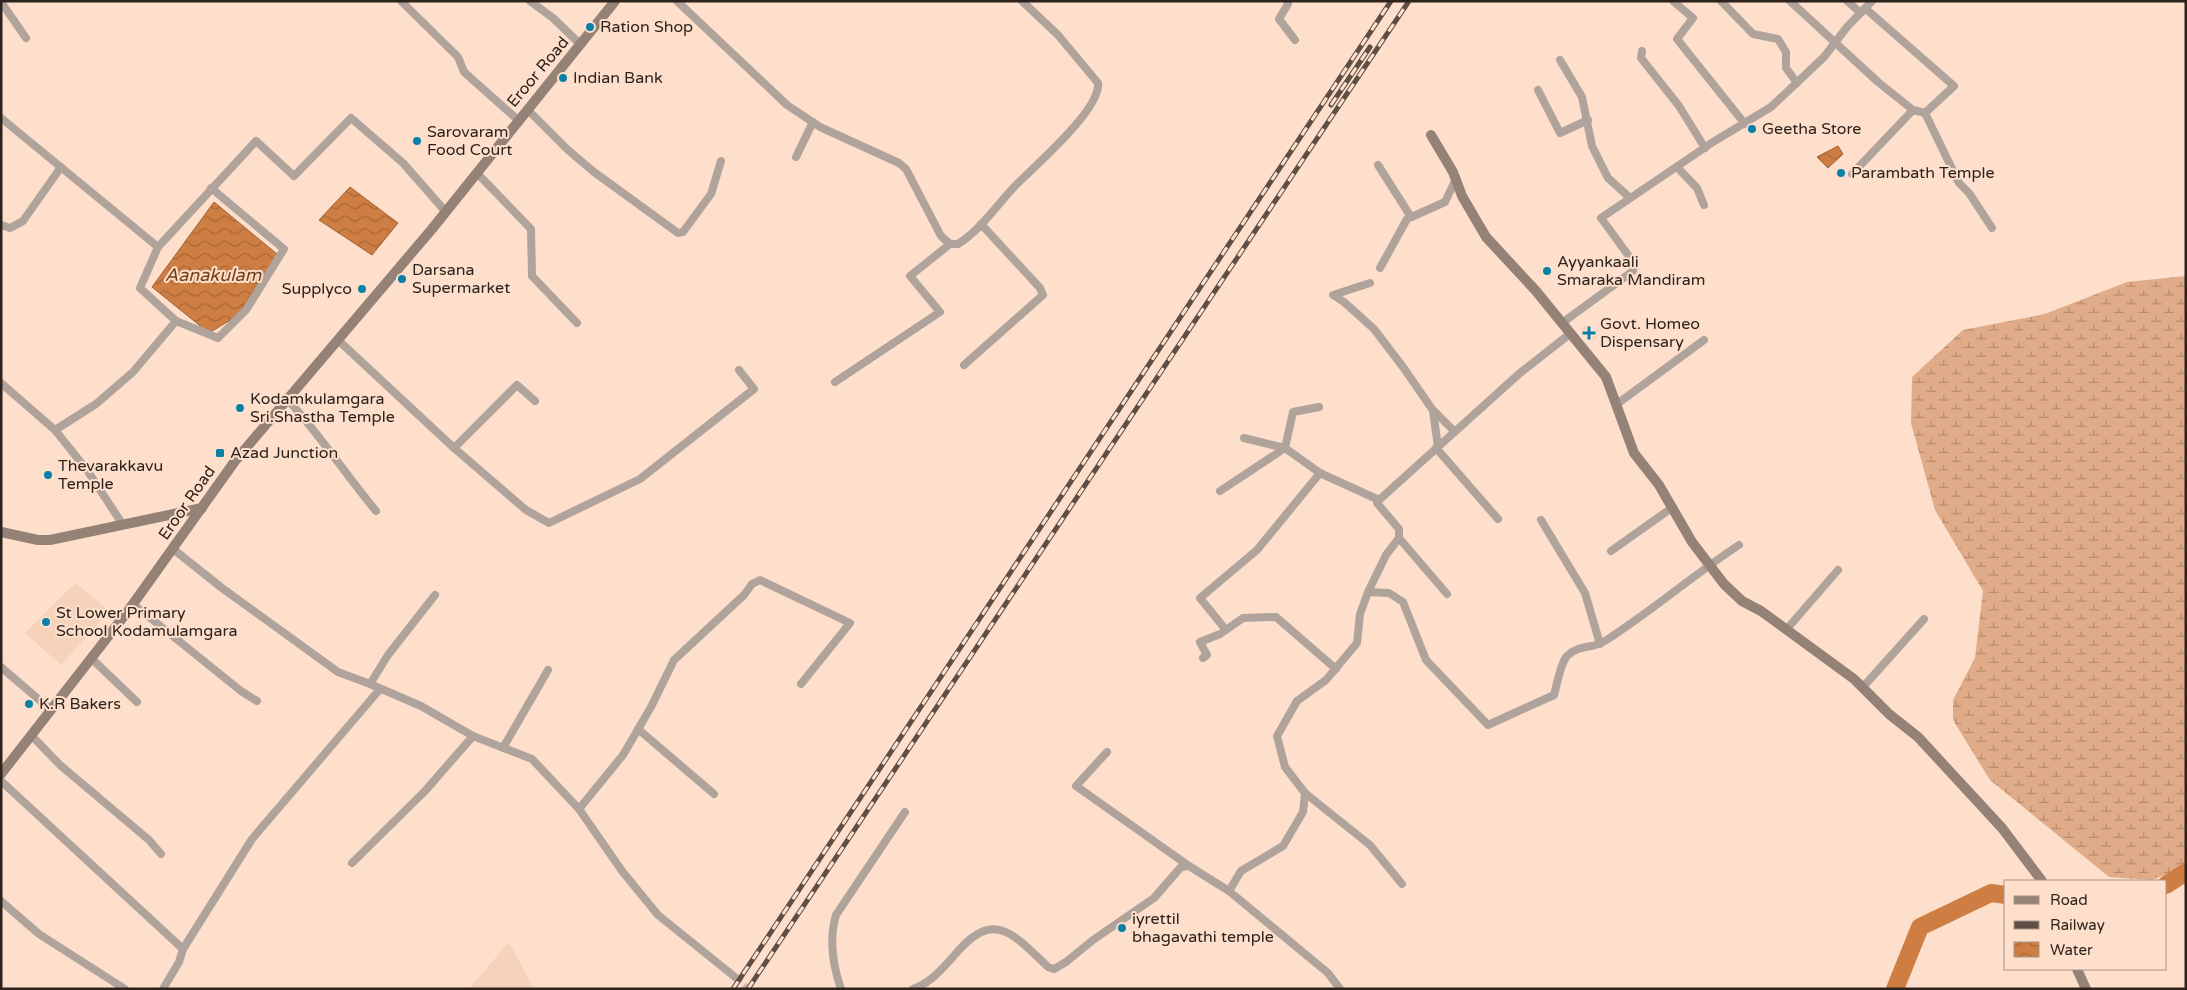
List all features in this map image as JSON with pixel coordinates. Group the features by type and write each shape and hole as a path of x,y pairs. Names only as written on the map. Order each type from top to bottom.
{"main road":[{"name":"Eroor Road","path":"1,774 133,604 235,461 446,212 526,109 581,45 615,1"},
{"path":"1432,134 1456,178 1462,196 1486,237 1510,262 1606,376 1634,453 1660,485 1692,542 1724,584 1742,601 1760,611 1820,653 1862,687 1944,763 2002,828 2041,880"},
{"path":"1,532 38,540 50,540 202,508"},
{"path":"2077,970 2086,989"}],"street":[{"path":"401,1 458,57 464,72 518,120"},
{"path":"530,1 581,45"},
{"path":"676,1 780,99 812,122 899,163 906,169 941,236 950,244"},
{"path":"835,382 940,312 910,276 950,244 958,244 966,239 1072,128 1094,99 1099,89 1098,83 1058,35 1022,1"},
{"path":"1287,1 1288,4 1278,19 1295,40"},
{"path":"1674,1 1693,18 1677,40 1745,124"},
{"path":"1721,1 1753,34 1778,39 1786,52 1786,68 1797,83"},
{"path":"1790,1 1878,82 1913,110 1925,113"},
{"path":"1847,1 1864,11 1954,86 1925,113"},
{"path":"1562,323 1633,271 1634,263 1600,218 1705,148 1771,107 1824,57 1835,41 1872,1"},
{"path":"1,2 26,38"},
{"path":"1642,51 1641,58 1679,106 1705,148"},
{"path":"1560,60 1582,98 1592,146 1608,178 1630,198"},
{"path":"1538,90 1560,133 1588,120"},
{"path":"526,109 588,167 620,193 654,214 678,234 682,232 708,198 721,160"},
{"path":"1852,174 1913,110"},
{"path":"1925,113 1959,183 1992,228"},
{"path":"1,118 158,247"},
{"path":"211,188 284,249 246,310 218,338 176,321 140,288 158,247 211,188 256,141 294,176 351,118 403,163 446,212"},
{"path":"796,157 812,122"},
{"path":"1378,165 1411,217"},
{"path":"1,225 10,228 23,221 61,167"},
{"path":"1677,167 1697,188 1704,205"},
{"path":"477,173 530,229 532,276 577,323"},
{"path":"1380,268 1407,219 1446,202 1456,178"},
{"path":"964,365 1042,294 1040,288 981,224"},
{"path":"1370,283 1334,295 1374,329 1403,366 1433,411 1454,431"},
{"path":"55,430 96,404 133,372 176,321"},
{"path":"1402,884 1370,845 1305,793 1285,767 1277,736 1297,701 1326,680 1358,643 1360,614 1368,592 1386,555 1399,538 1399,529 1380,510 1377,503 1379,500 1520,372 1571,334"},
{"path":"338,340 454,448 526,510 549,524 640,479 754,389 739,370"},
{"path":"1616,404 1704,340"},
{"path":"1,383 55,430 87,470 124,525"},
{"path":"454,448 517,385 535,401"},
{"path":"288,400 316,431 342,470 376,512"},
{"path":"1220,491 1285,448 1293,412 1319,407"},
{"path":"1433,411 1437,448 1498,519"},
{"path":"1244,438 1285,448 1320,473 1379,500"},
{"path":"1226,630 1200,598 1257,550 1320,473"},
{"path":"1611,551 1673,507"},
{"path":"1541,520 1585,593 1600,644"},
{"path":"1399,538 1447,594"},
{"path":"1368,592 1389,593 1403,602 1426,660 1488,725 1554,695 1566,657 1580,647 1600,644 1635,622 1709,564 1739,545"},
{"path":"173,549 222,588 338,672 420,706 473,736 532,759 579,809 622,871 658,915 734,977"},
{"path":"1786,630 1838,570"},
{"path":"579,809 623,755 674,660 744,595 752,584 760,580 850,623 801,684"},
{"path":"370,684 388,655 435,595"},
{"path":"133,604 241,691 257,701"},
{"path":"1203,658 1207,655 1200,642 1226,630 1243,618 1276,617 1336,669"},
{"path":"1862,687 1924,618"},
{"path":"91,658 137,702"},
{"path":"1,667 51,710"},
{"path":"503,748 548,670"},
{"path":"163,989 179,962 183,949 252,839 380,689"},
{"path":"638,730 714,794"},
{"path":"32,735 60,765 149,840 161,854"},
{"path":"352,862 425,791 473,736"},
{"path":"1107,752 1076,786 1189,866 1229,890 1328,973 1340,989"},
{"path":"1,781 183,949"},
{"path":"1229,890 1241,871 1283,846 1303,812 1305,793"},
{"path":"841,989 834,961 833,934 836,915 905,812"},
{"path":"913,989 924,985 933,978 962,945 986,928 999,929 1015,937 1048,967 1054,969 1066,962 1092,940 1154,898 1181,868 1189,866"},
{"path":"1,901 39,934 125,989"}],"shaded area":[{"name":"Govt. Homeo Dispensary","path":"1587,324 1598,337 1592,342 1580,329"},
{"path":"75,583 110,611 61,665 25,633"},
{"path":"509,942 534,989 469,989"}],"green space":[{"path":"2186,276 2186,868 2151,880 2109,877 1990,780 1953,720 1953,700 1975,658 1983,591 1935,510 1911,423 1912,377 1963,330 2045,314 2127,282"}],"water":[{"path":"1838,146 1843,154 1828,168 1817,157"},
{"path":"350,187 398,223 372,255 319,220"},
{"name":"Aanakulam","path":"214,202 277,254 237,316 209,333 152,287"}],"waterway":[{"path":"2167,884 2186,872"},
{"path":"1895,989 1920,927 1991,893 2004,895"}],"tunnel":[{"path":"735,977 747,989"}],"railway":[{"path":"733,989 1391,1"},
{"path":"748,989 1409,1"},
{"path":"1331,105 1370,47"}],"place":[{"name":"Ration Shop","path":"590,27"},
{"name":"Indian Bank","path":"563,78"},
{"name":"Geetha Store","path":"1752,129"},
{"name":"Sarovaram Food Court","path":"417,141"},
{"name":"Parambath Temple","path":"1841,173"},
{"name":"Ayyankaali Smaraka Mandiram","path":"1547,271"},
{"name":"Darsana Supermarket","path":"402,279"},
{"name":"Supplyco","path":"362,289"},
{"name":"Govt. Homeo Dispensary","path":"1589,333"},
{"name":"Kodamkulamgara Sri.Shastha Temple","path":"240,408"},
{"name":"Azad Junction","path":"220,453"},
{"name":"Thevarakkavu Temple","path":"48,475"},
{"name":"St Lower Primary School Kodamulamgara","path":"46,622"},
{"name":"K.R Bakers","path":"29,704"},
{"name":"iyrettil bhagavathi temple","path":"1122,928"}]}
